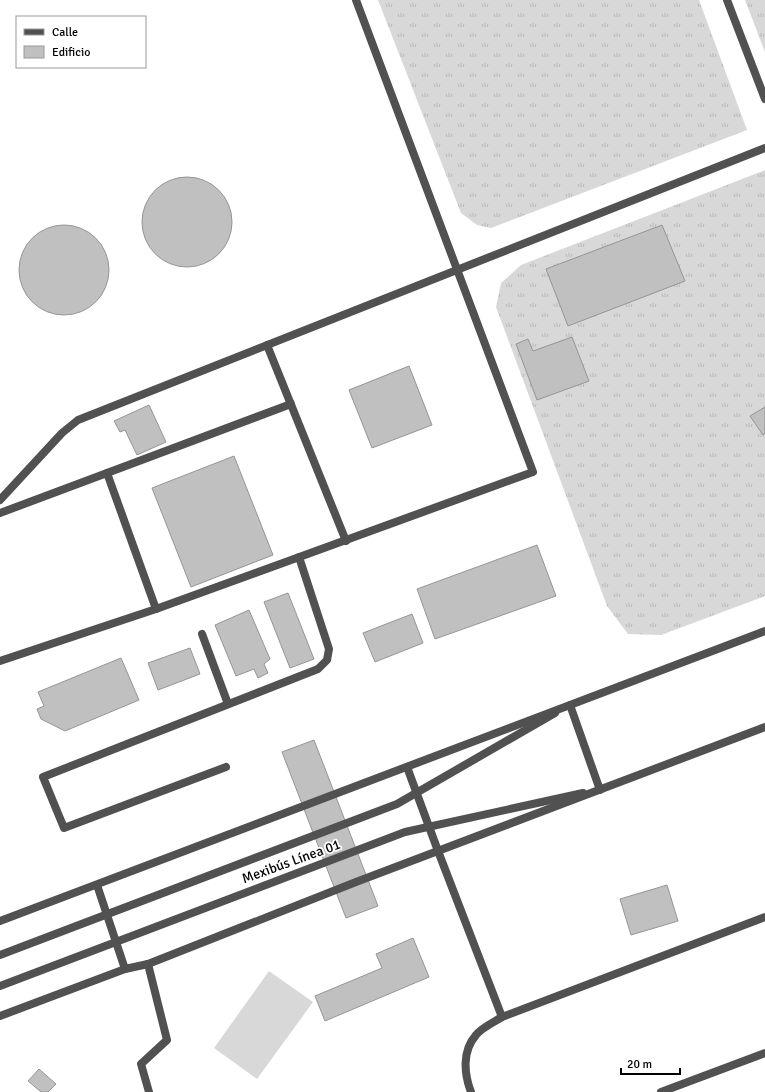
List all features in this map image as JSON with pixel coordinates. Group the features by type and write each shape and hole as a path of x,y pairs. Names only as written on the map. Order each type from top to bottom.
{"street":[{"path":"0,661 156,610 533,472 356,0"},
{"path":"727,0 765,99"},
{"path":"0,500 62,433 78,420 765,148"},
{"path":"267,345 346,541"},
{"path":"0,513 291,404"},
{"path":"107,473 156,610"},
{"path":"226,767 64,828 43,777 318,669 327,660 329,649 299,557"},
{"path":"0,921 765,630"},
{"path":"202,634 228,704"},
{"path":"570,705 600,790"},
{"name":"Mexibús Línea 01","path":"0,955 397,804 570,705"},
{"path":"0,1016 125,969 148,964 438,851 765,728"},
{"path":"407,767 502,1017"},
{"name":"Mexibús Línea 01","path":"0,986 405,832 600,790"},
{"path":"97,885 125,969"},
{"path":"471,1092 465,1078 466,1053 476,1034 502,1017 765,917"},
{"path":"148,964 167,1040 141,1064 149,1092"},
{"path":"661,1092 765,1053"}],"green space":[{"path":"378,0 699,0 747,130 491,228 477,225 461,213"},
{"path":"745,0 765,0 765,52"},
{"path":"765,170 765,596 661,635 628,634 607,606 496,307 501,283 521,265"},
{"path":"269,971 313,1002 257,1079 214,1048"}],"building":[{"path":"187,177 204,181 219,190 228,205 232,222 228,239 219,254 204,263 187,267 170,263 155,254 146,239 142,222 146,205 155,190 170,181"},
{"path":"64,225 81,229 96,238 105,253 109,270 105,287 96,302 81,311 64,315 47,311 32,302 23,287 19,270 23,253 32,238 47,229"},
{"path":"662,225 685,281 568,326 546,269"},
{"path":"572,337 589,381 537,400 516,344 528,339 533,351"},
{"path":"409,366 432,425 372,448 349,390"},
{"path":"149,405 166,442 137,455 125,430 120,432 114,421"},
{"path":"765,407 765,433 763,435 750,416"},
{"path":"234,456 273,555 191,587 152,488"},
{"path":"537,545 556,596 435,639 417,589"},
{"path":"288,593 314,659 290,668 264,602"},
{"path":"249,610 270,659 264,664 268,673 258,678 254,669 236,676 215,625"},
{"path":"412,614 423,643 375,662 363,633"},
{"path":"190,648 200,674 158,690 148,663"},
{"path":"121,658 139,700 65,731 41,719 37,709 44,706 38,692"},
{"path":"314,740 378,906 346,918 282,752"},
{"path":"667,885 678,921 631,935 620,899"},
{"path":"413,938 429,977 325,1021 315,996 382,968 376,954"},
{"path":"39,1069 56,1084 48,1092 41,1092 28,1081"}]}
